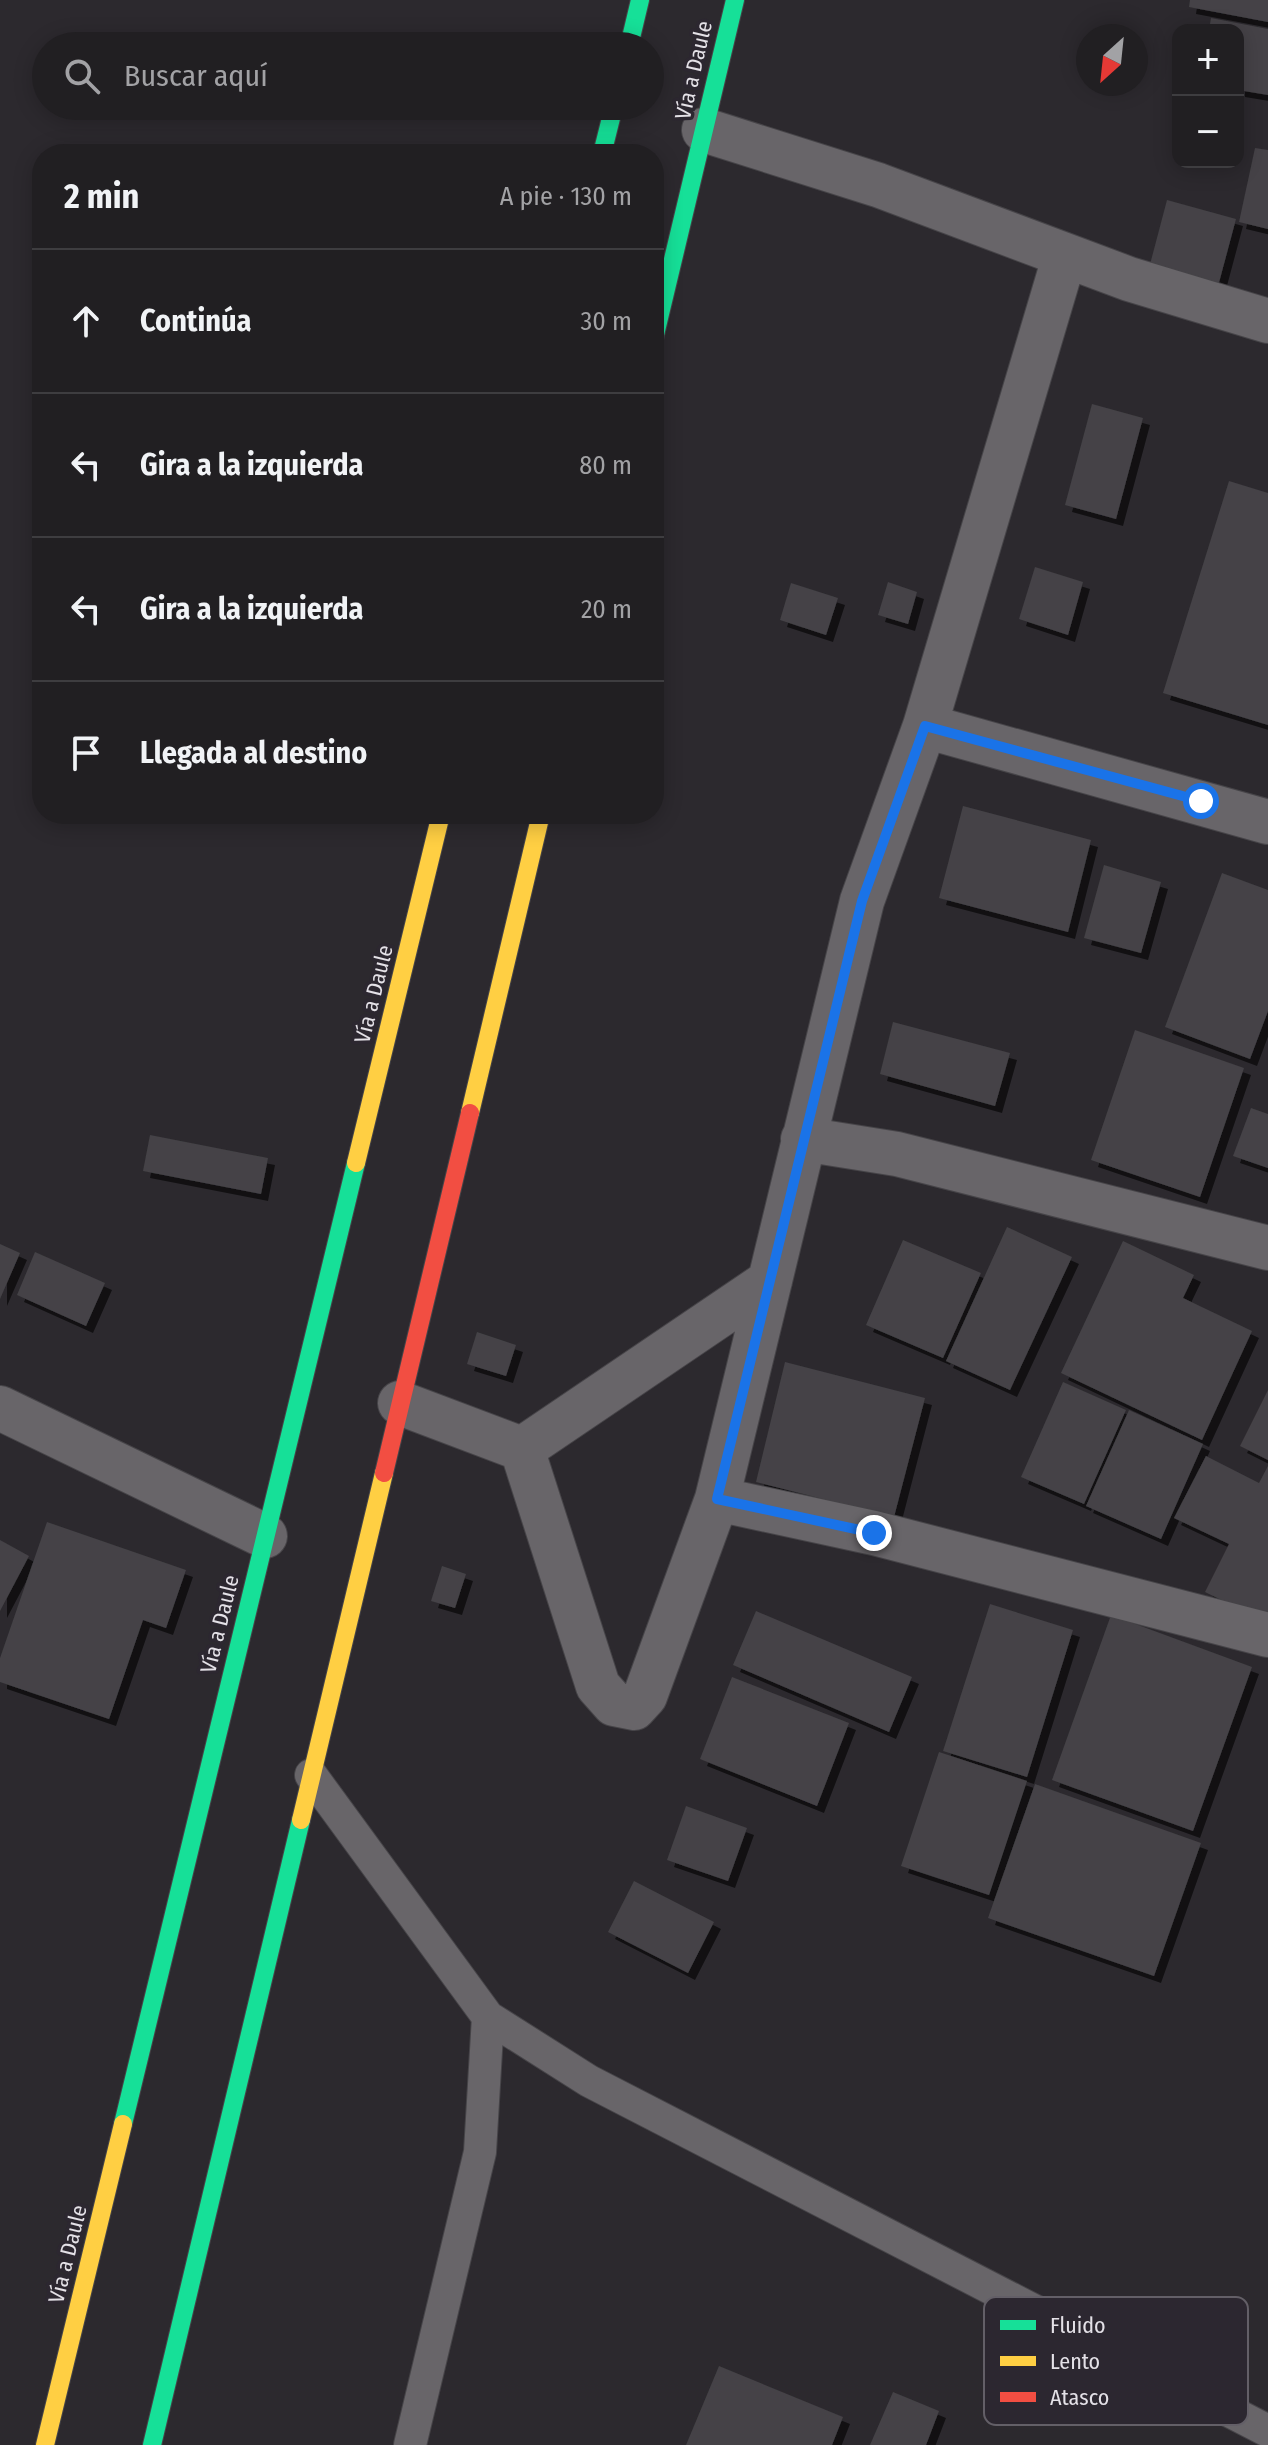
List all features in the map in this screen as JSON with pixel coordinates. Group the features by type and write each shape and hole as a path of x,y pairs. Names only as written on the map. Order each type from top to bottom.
{"highway":[{"path":"632,32 640,0"},
{"name":"Vía a Daule","path":"664,297 735,0"},
{"path":"604,144 610,120"},
{"name":"Vía a Daule","path":"45,2445 439,824"},
{"path":"152,2445 539,824"}],"street":[{"path":"704,130 878,185 1129,279 1268,321"},
{"path":"522,1449 598,1686 614,1704 634,1708 645,1696 717,1499 862,901 925,726 1065,255"},
{"path":"925,726 1268,822"},
{"path":"803,1139 897,1154 1268,1248"},
{"path":"522,1449 770,1281"},
{"path":"400,1403 522,1449"},
{"path":"0,1408 265,1536"},
{"path":"717,1499 874,1533 1268,1635"}],"lane":[{"path":"311,1775 488,2017 589,2081 1008,2297"},
{"path":"410,2445 480,2152 488,2017"},
{"path":"1248,2421 1268,2431"}],"building":[{"path":"1190,0 1268,0 1268,22 1189,7"},
{"path":"1211,18 1242,24 1210,24"},
{"path":"1244,24 1268,29 1268,95 1244,91"},
{"path":"1255,148 1268,150 1268,229 1239,222"},
{"path":"1167,200 1236,219 1217,290 1148,272"},
{"path":"1092,404 1143,418 1116,519 1065,505"},
{"path":"1229,481 1268,493 1268,725 1163,693"},
{"path":"1035,567 1083,582 1068,635 1019,619"},
{"path":"888,582 917,592 908,624 878,615"},
{"path":"791,583 838,598 826,635 780,620"},
{"path":"963,806 1091,840 1068,932 939,898"},
{"path":"1104,865 1161,882 1141,953 1084,938"},
{"path":"1222,873 1268,890 1268,1011 1250,1059 1165,1027"},
{"path":"893,1022 1010,1053 995,1106 880,1074"},
{"path":"1135,1030 1244,1068 1200,1197 1091,1160"},
{"path":"1251,1108 1268,1114 1268,1168 1233,1156"},
{"path":"150,1135 268,1158 261,1194 143,1171"},
{"path":"1007,1227 1072,1257 1010,1390 946,1361"},
{"path":"903,1240 981,1273 943,1358 866,1325"},
{"path":"1123,1241 1194,1275 1183,1298 1252,1331 1202,1440 1061,1373"},
{"path":"0,1244 20,1253 0,1299"},
{"path":"35,1252 105,1283 86,1326 17,1295"},
{"path":"477,1332 516,1345 506,1376 467,1364"},
{"path":"785,1362 925,1398 894,1517 756,1482"},
{"path":"1063,1382 1126,1410 1084,1504 1021,1477"},
{"path":"1268,1390 1268,1460 1240,1446"},
{"path":"1129,1410 1203,1444 1161,1539 1086,1506"},
{"path":"1206,1456 1259,1483 1268,1466 1268,1623 1205,1592 1229,1544 1174,1518"},
{"path":"47,1522 186,1570 166,1628 143,1620 109,1719 0,1682 0,1658"},
{"path":"0,1540 29,1556 0,1611"},
{"path":"442,1566 466,1574 455,1608 431,1601"},
{"path":"990,1604 1073,1630 1027,1777 943,1751"},
{"path":"756,1611 912,1677 889,1732 733,1665"},
{"path":"1111,1615 1252,1667 1193,1831 1052,1780"},
{"path":"732,1677 849,1723 817,1806 700,1759"},
{"path":"939,1752 1027,1781 989,1895 901,1866"},
{"path":"1035,1784 1201,1843 1154,1976 988,1918"},
{"path":"686,1806 747,1828 728,1881 667,1860"},
{"path":"634,1881 714,1922 688,1973 608,1932"},
{"path":"719,2366 843,2417 832,2445 686,2445"},
{"path":"893,2392 939,2411 926,2445 870,2445"}],"traffic: fast":[{"path":"632,32 640,0"},
{"path":"664,297 735,0"},
{"path":"604,144 610,120"},
{"path":"123,2124 356,1163"},
{"path":"152,2445 301,1820"}],"traffic: slow":[{"path":"356,1163 439,824"},
{"path":"470,1113 539,824"},
{"path":"301,1820 384,1473"},
{"path":"45,2445 123,2124"}],"traffic: jam":[{"path":"384,1473 470,1113"}],"route":[{"path":"874,1533 717,1499 862,901 925,726 1201,801"}]}
